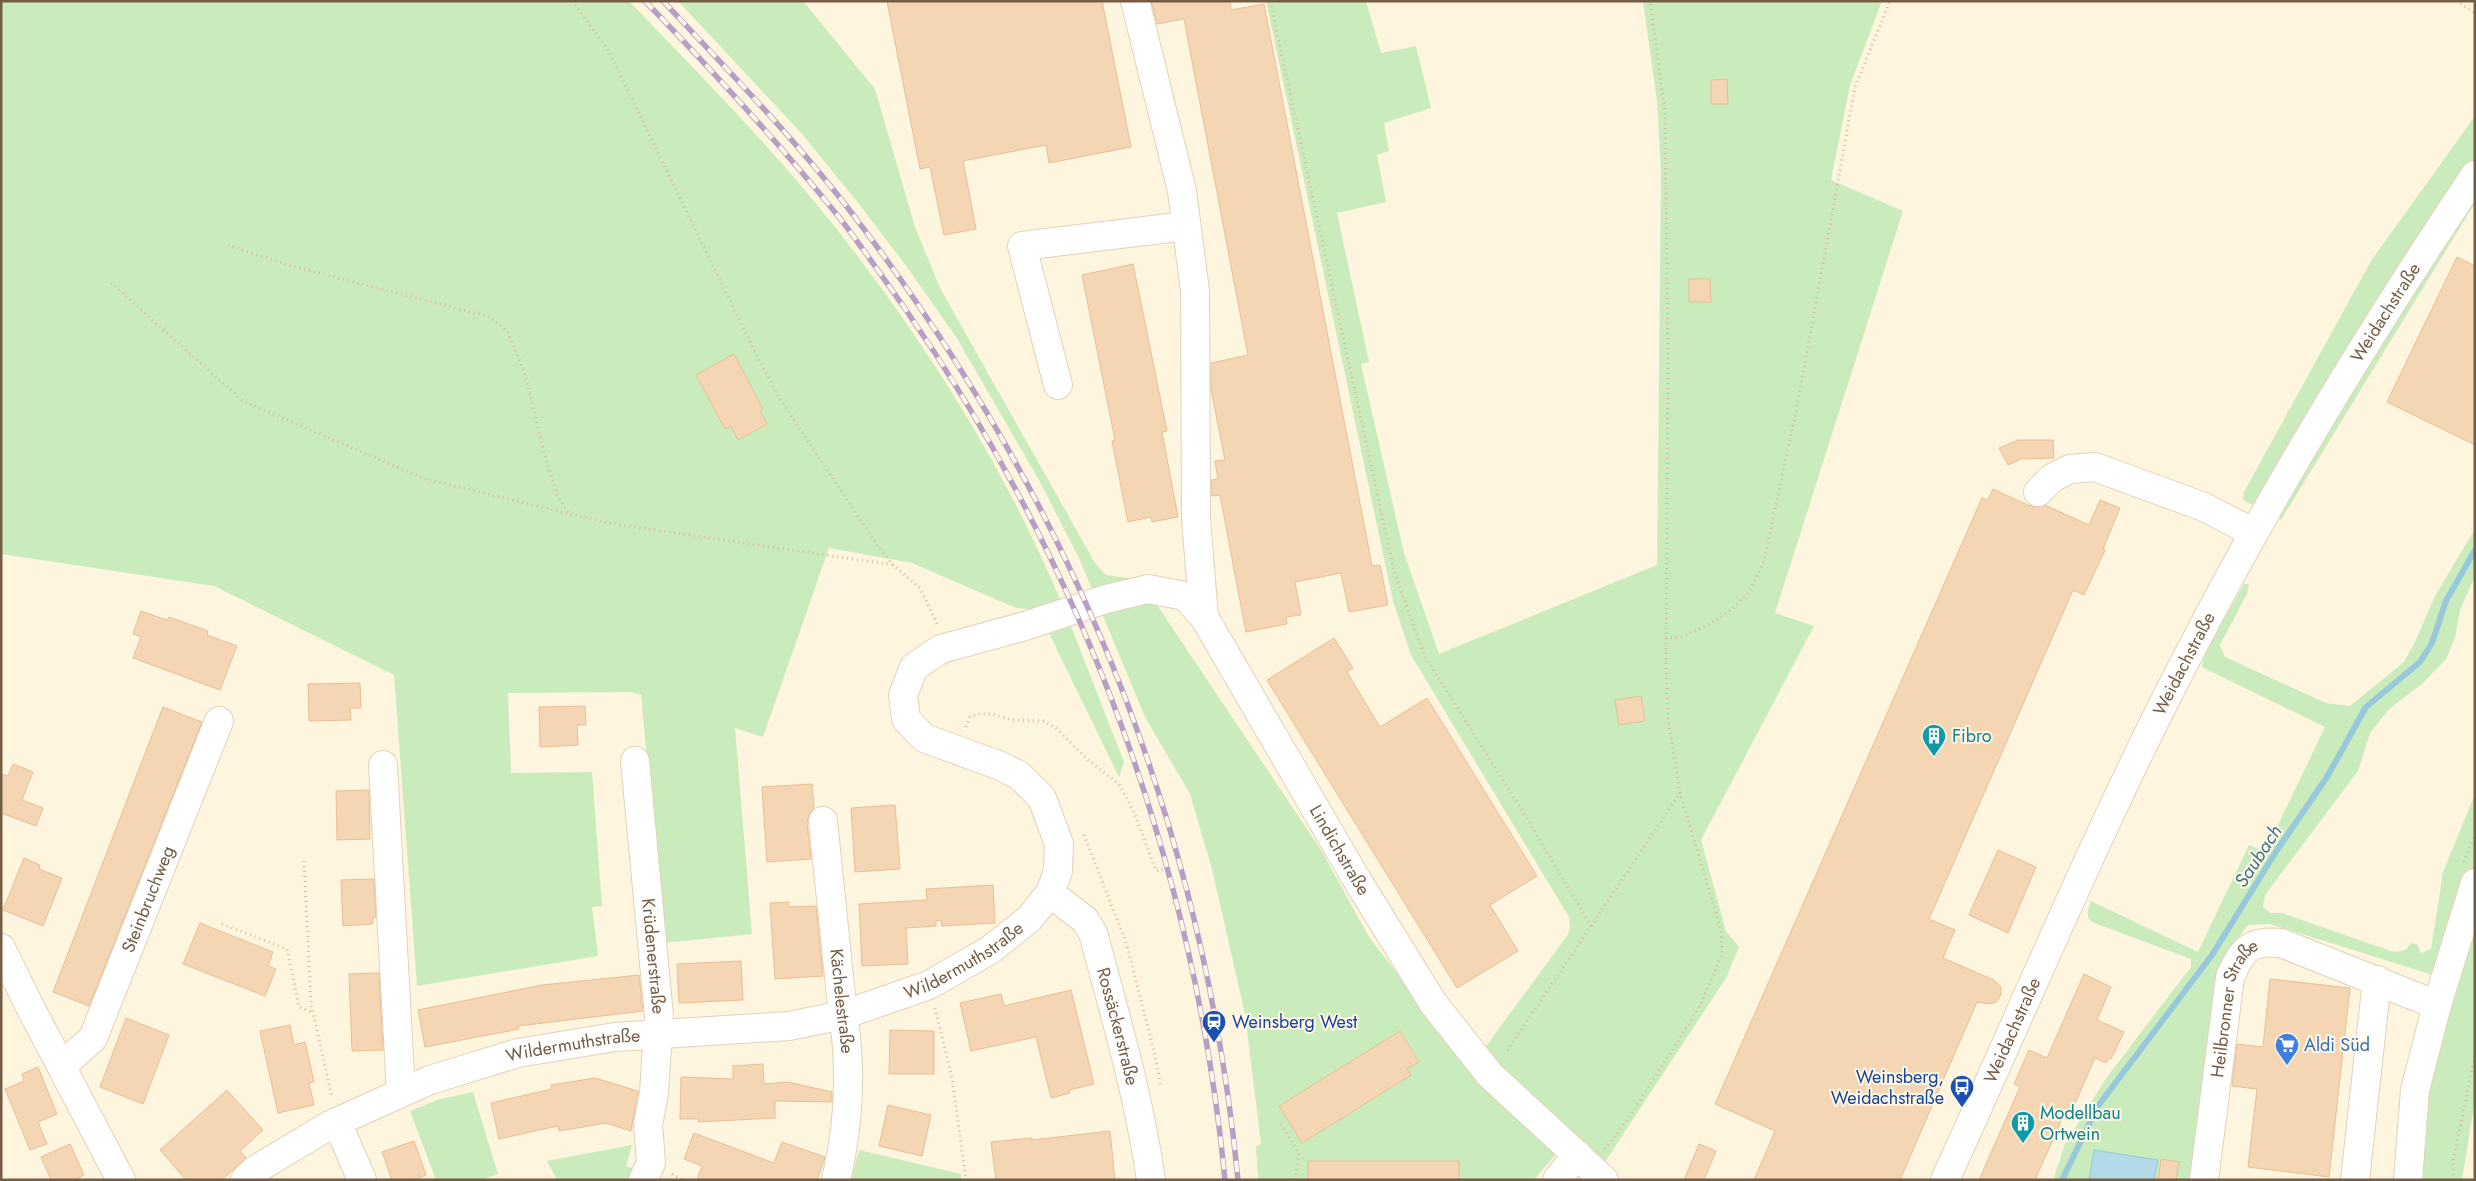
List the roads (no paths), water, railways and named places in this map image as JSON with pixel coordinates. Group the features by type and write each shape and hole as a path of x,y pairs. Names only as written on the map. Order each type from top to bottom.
{"street":[{"path":"1135,1 1182,191 1195,291 1196,519 1204,617"},
{"name":"Weidachstraße","path":"1945,1180 2090,856 2192,646 2254,533 2310,438 2428,245 2475,175"},
{"path":"1058,385 1022,246 1186,226"},
{"path":"2038,492 2052,478 2070,470 2095,467 2204,508 2254,533"},
{"name":"Lindichstraße","path":"1062,614 1106,599 1148,589 1185,596 1204,617 1359,884 1433,1003 1490,1075 1591,1167"},
{"name":"Wildermuthstraße","path":"245,1180 255,1170 337,1122 430,1080 518,1053 615,1037 789,1026 842,1015 929,986 990,950 1028,919 1050,893 1058,871 1059,844 1042,798 1019,775 998,765 924,738 906,719 903,695 914,667 947,647 1062,614"},
{"name":"Steinbruchweg","path":"62,1066 93,1038 219,721"},
{"name":"Krüdenerstraße","path":"635,761 658,1016 654,1093 648,1124 651,1163 643,1180"},
{"path":"383,765 401,1093"},
{"name":"Kächelestraße","path":"823,821 842,1015 848,1045 849,1092 844,1148 836,1180"},
{"path":"2408,1180 2415,1090 2437,1005 2475,883"},
{"name":"Rossäckerstraße","path":"1050,893 1085,920 1093,933 1130,1067 1151,1180"},
{"name":"Heilbronner Straße","path":"2204,1180 2230,977 2238,959 2249,946 2263,941 2281,943 2437,1005"},
{"path":"1,948 28,1005 121,1180"},
{"path":"2355,1180 2377,980"},
{"path":"337,1122 362,1180"},
{"path":"1557,1180 1591,1167"}],"water":[{"path":"2094,1150 2158,1160 2154,1180 2089,1180"}],"waterway":[{"name":"Saubach","path":"2062,1180 2098,1106 2212,955 2277,850 2327,777 2366,707 2420,662 2432,643 2446,601 2475,550"}],"railway":[{"path":"645,1 720,80 848,228 906,310 970,408 1027,510 1077,616 1121,724 1158,835 1188,949 1210,1064 1225,1180"},
{"path":"663,1 736,78 829,184 851,212 929,321 999,433 1060,549 1114,668 1158,791 1194,917 1220,1047 1238,1180"}],"place":[{"name":"Fibro","path":"1934,757"},
{"name":"Weinsberg West","path":"1214,1043"},
{"name":"Aldi Süd","path":"2287,1066"},
{"name":"Weinsberg, Weidachstraße","path":"1962,1108"},
{"name":"Modellbau Ortwein","path":"2023,1144"}]}
